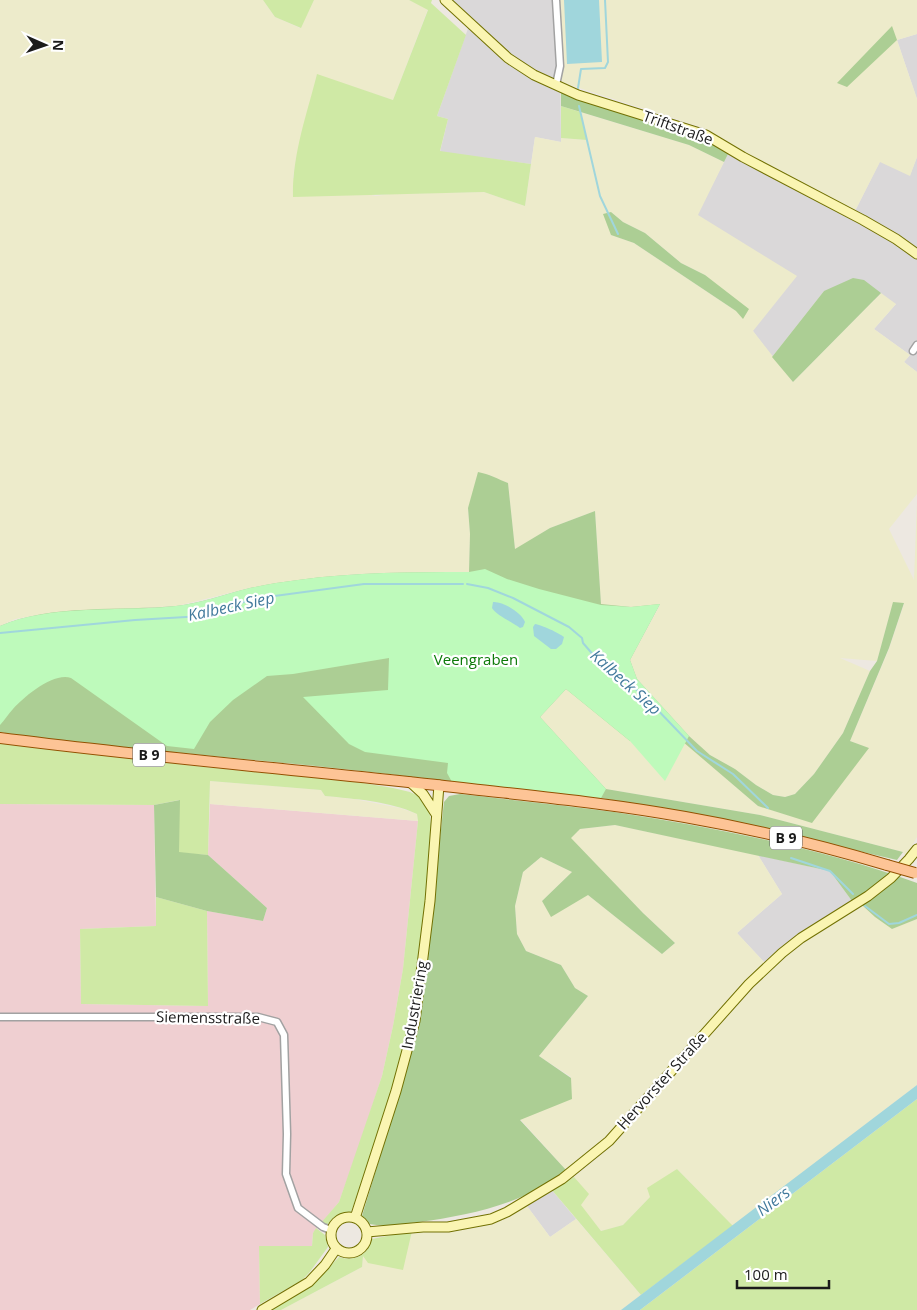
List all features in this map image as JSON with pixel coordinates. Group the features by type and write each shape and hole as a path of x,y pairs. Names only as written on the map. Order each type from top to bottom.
{"main road":[{"name":"B 9","path":"0,738 69,747 439,785 623,807 685,817 813,844 916,873"}],"street":[{"name":"Triftstraße","path":"445,0 514,62 534,75 586,97 706,135 743,157 896,239 917,254"},
{"path":"556,0 560,66 556,85"},
{"path":"410,782 423,794 436,814"},
{"name":"Industriering","path":"355,1218 396,1091 415,1021 430,901 439,785"},
{"name":"Hervorster Straße","path":"367,1232 423,1227 448,1227 491,1219 562,1179 608,1141 750,984 782,953 801,938 868,896 891,878 917,849"},
{"name":"Siemensstraße","path":"0,1017 258,1016 277,1022 284,1035 287,1134 286,1174 298,1208 323,1227 331,1230"},
{"path":"345,1217 355,1218 363,1224 367,1232 365,1244 357,1252 346,1254 336,1249 331,1240 331,1230 336,1221 345,1217"},
{"path":"262,1310 309,1282 325,1265 336,1249"}],"shaded area":[{"path":"0,0 263,0 275,17 300,28 314,0 409,0 428,9 393,100 317,75 293,178 376,196 484,192 525,206 535,137 561,142 561,138 587,140 580,112 689,145 724,162 698,215 797,276 753,331 793,382 881,293 896,304 874,329 910,355 904,362 917,372 917,494 889,529 914,580 917,501 917,837 906,856 903,852 760,815 606,789 540,717 566,689 648,711 758,806 812,822 868,748 850,741 889,649 904,604 893,603 877,661 840,658 870,671 843,733 814,774 795,794 785,797 773,795 735,769 710,755 689,736 637,679 630,660 660,605 631,607 601,605 595,511 550,528 515,550 508,483 490,475 468,508 470,534 469,572 358,574 301,580 249,588 177,606 38,615 15,619 0,626","holes":["611,212 623,222 645,233 681,263 705,275 736,311 634,243 611,235"]},
{"path":"450,0 556,0 560,66 561,142 535,137 531,164 440,152 448,119 437,116 471,20"},
{"path":"556,0 917,0 917,34 897,40 917,99 917,157 910,176 880,162 855,211 740,150 704,128 567,84 556,85 560,66"},
{"path":"917,34 917,99 897,40"},
{"path":"729,152 851,219 880,161 910,175 917,157 917,372 904,362 910,355 874,329 896,304 824,291 772,357 753,331 697,215"},
{"path":"210,781 321,790 325,796 354,799 400,808 417,814 418,821 210,804"},
{"path":"0,804 154,805 156,926 80,929 81,1004 208,1006 207,911 263,921 267,908 208,855 210,804 418,821 403,969 393,1026 382,1076 359,1146 339,1202 313,1233 312,1246 259,1246 260,1304 250,1310 0,1310"},
{"path":"615,825 758,855 782,894 737,933 765,963 602,1140 566,1170 520,1119 571,1077 539,1056 588,996 575,988 561,965 526,951 517,934 515,906 523,872 541,857 572,872 542,901 588,895 662,954 675,943 570,838 580,829"},
{"path":"758,855 830,871 852,901 781,948 765,963 737,933 782,894"},
{"path":"862,905 892,929 917,919 917,1085 733,1226 677,1169 623,1225 601,1231 580,1205 574,1177 618,1138 709,1035 784,955 808,936"},
{"path":"551,1189 576,1219 550,1237 527,1206"},
{"path":"527,1206 550,1237 576,1219 641,1295 621,1310 281,1310 362,1267 363,1255 412,1231 498,1220"}],"green space":[{"path":"263,0 314,0 301,28 275,17"},
{"path":"409,0 432,0 431,3 466,35 437,116 448,119 440,151 531,164 525,206 484,192 293,197 293,181 298,150 317,74 393,100 428,10"},
{"path":"892,26 897,40 847,87 837,83"},
{"path":"561,91 692,134 729,152 724,162 689,145 561,106"},
{"path":"561,106 580,112 587,140 561,138"},
{"path":"611,212 623,222 645,233 681,263 705,275 749,309 743,319 736,311 634,243 611,235 603,214"},
{"path":"853,278 864,280 881,293 793,382 772,357 824,291"},
{"name":"Veengraben","path":"478,472 508,483 515,549 550,528 595,511 601,604 631,607 660,604 630,660 637,679 689,736 710,755 735,769 773,795 785,797 795,794 814,774 843,733 870,671 877,661 893,602 904,603 889,648 850,741 869,748 812,823 758,806 648,712 630,741 566,689 540,717 606,789 760,815 903,852 897,860 721,819 601,798 316,766 33,738 0,732 0,626 41,614 63,611 185,605 259,586 319,577 384,573 469,572 470,534 468,508"},
{"name":"Veengraben","path":"485,569 507,579 539,589 601,605 631,607 660,604 630,660 637,679 689,736 665,781 630,741 566,689 540,717 606,789 601,798 452,782 447,773 448,763 365,752 349,744 303,697 388,690 389,658 293,674 267,676 233,700 210,722 194,749 167,746 71,678 64,677 48,682 31,692 11,711 0,725 0,626 20,619 41,614 86,610 176,606 259,586 319,577 384,573 469,572"},
{"path":"0,743 205,767 351,781 410,792 425,799 429,806 431,826 426,915 412,1019 375,1146 351,1212 336,1216 326,1228 320,1224 339,1202 382,1076 403,969 418,821 417,814 383,803 325,796 321,790 210,781 208,855 179,853 179,800 154,805 0,804"},
{"path":"460,794 595,809 653,818 768,840 843,859 917,883 917,919 892,929 862,905 852,901 830,871 615,825 580,829 571,838 643,913 675,943 662,954 588,895 551,917 542,901 572,872 541,857 523,872 515,906 517,934 526,951 561,965 575,988 588,996 539,1056 571,1078 572,1099 520,1120 566,1170 550,1182 533,1191 515,1200 496,1206 458,1216 407,1224 369,1224 362,1216 407,1068 424,985 444,802 449,796"},
{"path":"180,800 179,852 208,855 267,908 263,921 207,911 156,897 154,805"},
{"path":"156,897 207,911 208,1006 81,1004 80,929 156,926"},
{"path":"917,1099 917,1310 640,1310"},
{"path":"677,1169 733,1226 641,1295 551,1189 574,1177 589,1194 581,1205 601,1231 623,1225 650,1197 647,1188"},
{"path":"316,1228 325,1235 328,1247 309,1273 302,1280 260,1304 259,1246 312,1246 313,1233"},
{"path":"412,1231 403,1270 368,1263 363,1256 362,1267 281,1310 266,1310 324,1272 339,1257 350,1259 360,1256 370,1245 372,1239"}],"water":[{"path":"564,0 599,0 602,62 567,64"},
{"path":"493,602 502,603 516,611 525,622 523,627 520,628 497,614 492,608"},
{"path":"535,624 550,629 564,637 562,644 556,649 551,649 534,636 533,627"},
{"name":"Niers","path":"917,1085 917,1099 640,1310 621,1310"}],"waterway":[{"path":"578,88 581,69 605,68 608,62 605,0"},
{"path":"579,106 600,196 618,234"},
{"name":"Kalbeck Siep","path":"0,633 135,620 203,616 252,599 364,584 463,584"},
{"name":"Kalbeck Siep","path":"467,584 488,588 513,598 569,627 582,638 583,643 596,658 607,663 650,702 697,751 733,774 768,808"},
{"name":"Kalbeck Siep","path":"791,858 830,871 853,894"},
{"name":"Kalbeck Siep","path":"865,906 889,924 899,923 917,915"}]}
